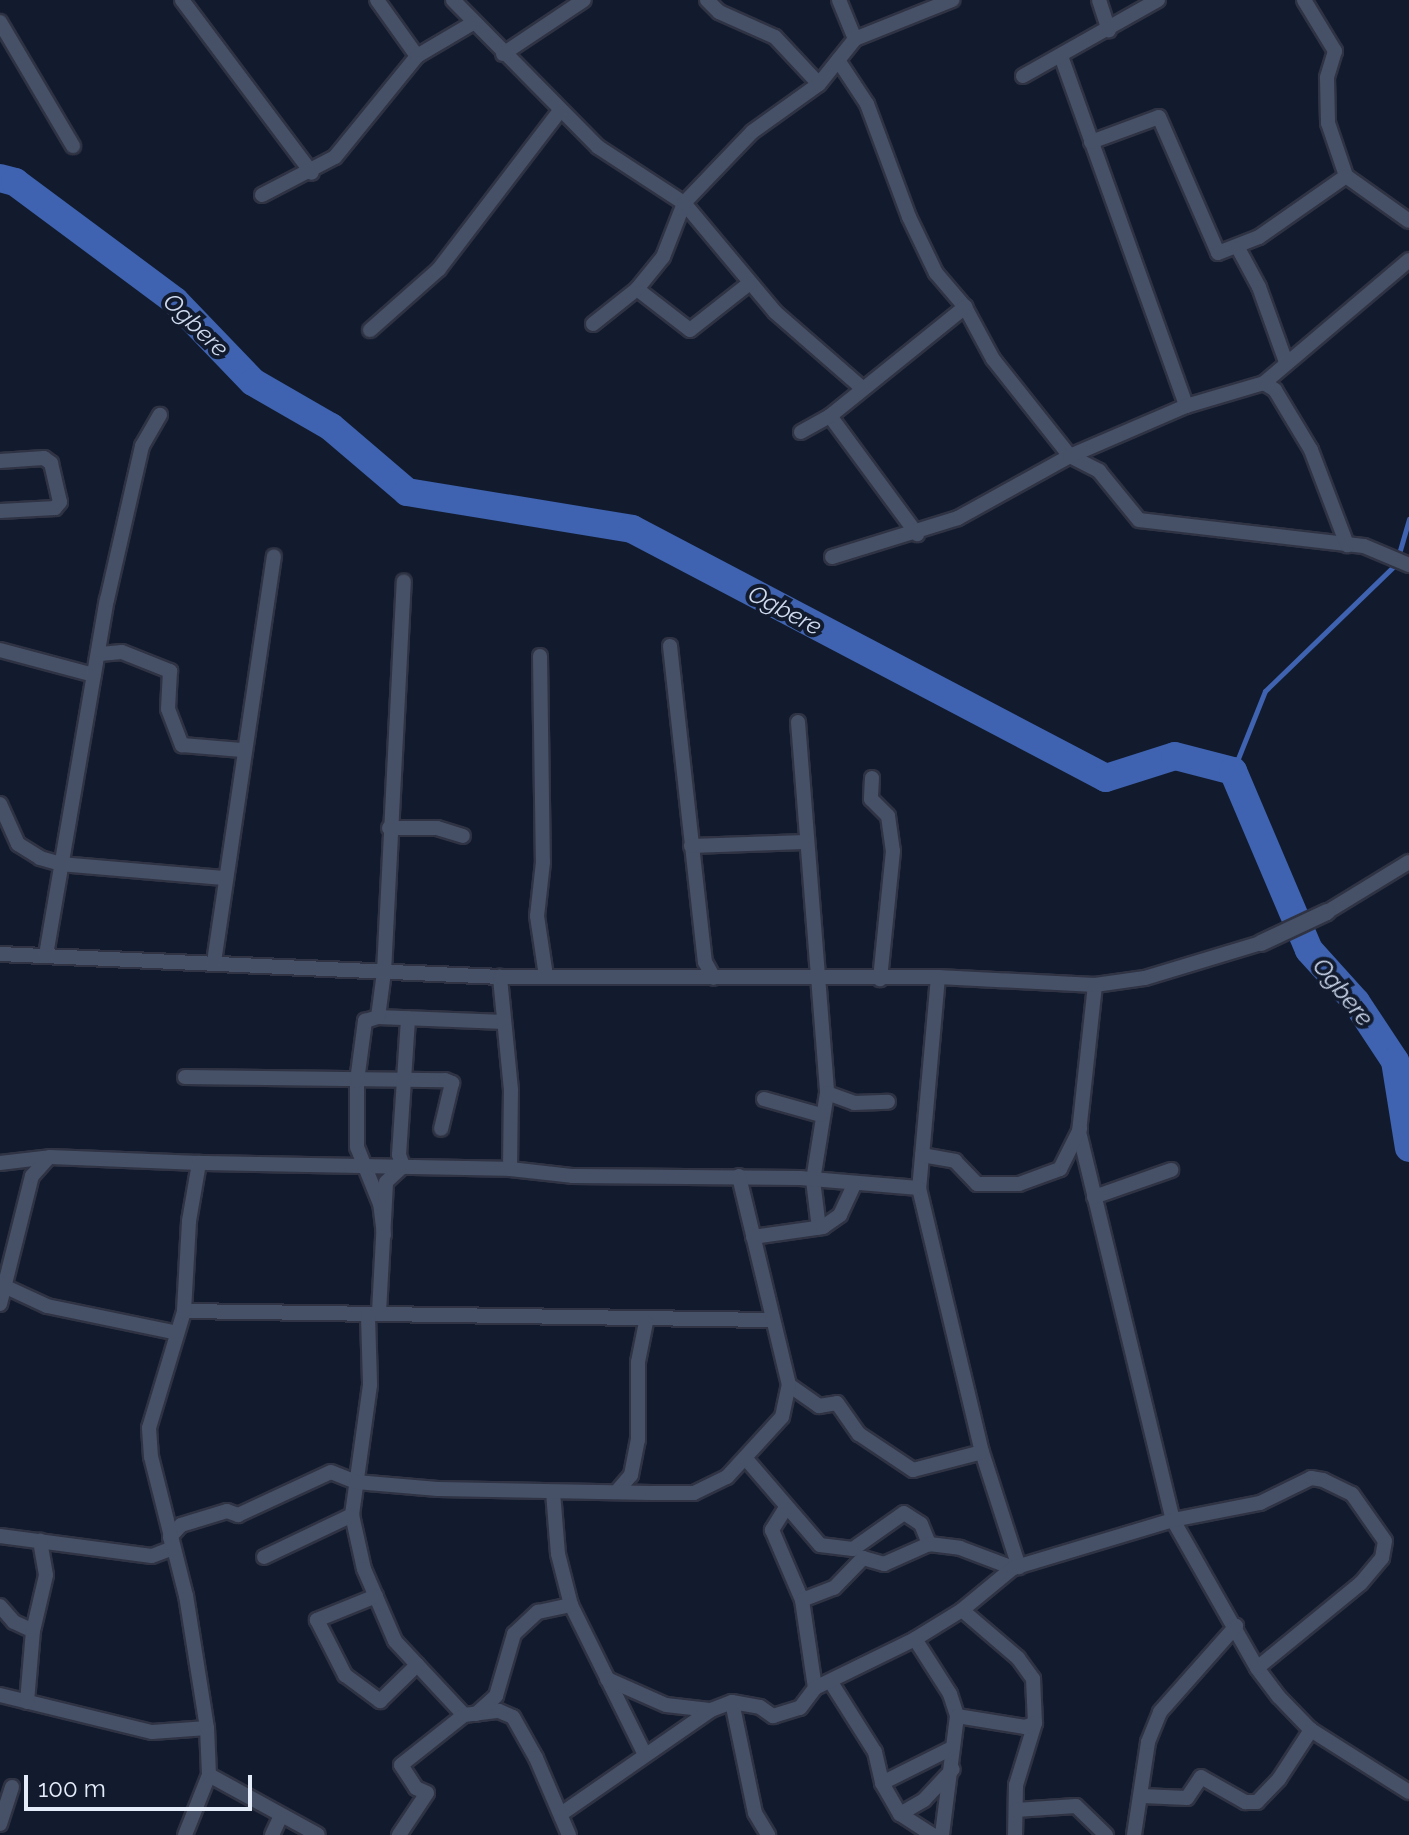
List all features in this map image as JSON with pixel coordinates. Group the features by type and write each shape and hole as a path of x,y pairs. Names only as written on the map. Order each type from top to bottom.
{"street":[{"path":"182,0 312,173"},
{"path":"377,0 417,56"},
{"path":"453,0 598,147 684,203 750,283 799,336 862,388"},
{"path":"503,54 584,0"},
{"path":"707,0 719,12 775,37 819,84"},
{"path":"839,0 855,39"},
{"path":"593,324 637,289 663,257 684,203 752,132 819,84 855,39 952,0"},
{"path":"1099,0 1109,30"},
{"path":"1023,76 1158,0"},
{"path":"1304,0 1335,51 1327,78 1328,123 1346,176 1409,221"},
{"path":"0,22 73,146"},
{"path":"262,195 312,173 335,157 417,56 473,23"},
{"path":"1061,56 1186,406"},
{"path":"838,60 867,104 909,217 936,273 965,307 993,359 1070,456 1099,471 1139,520 1347,545 1401,561"},
{"path":"370,330 439,269 560,111"},
{"path":"1091,142 1159,117 1218,253 1238,248 1346,176"},
{"path":"1238,248 1259,287 1286,362"},
{"path":"832,557 917,534 958,518 1070,456 1186,406 1264,383 1409,260"},
{"path":"637,289 690,330 750,283"},
{"path":"801,432 830,416 965,307"},
{"path":"1264,383 1275,390 1311,450 1347,545"},
{"path":"46,955 94,675 142,446 160,415"},
{"path":"830,416 917,534"},
{"path":"0,461 44,458 51,463 60,502 55,508 0,511"},
{"path":"214,962 242,750 274,556"},
{"path":"378,1017 384,972 404,582"},
{"path":"670,646 705,962 714,978"},
{"path":"0,650 94,675"},
{"path":"100,654 122,652 170,671 168,709 182,745 242,750"},
{"path":"540,656 543,862 537,916 546,976"},
{"path":"798,722 814,977 827,1093 821,1115 813,1180 819,1228"},
{"path":"872,778 871,799 888,816 893,851 880,979"},
{"path":"0,804 18,844 61,864 225,878"},
{"path":"389,828 437,828 463,836"},
{"path":"691,846 805,842"},
{"path":"0,954 500,977 938,977 1095,985 1145,978 1261,943 1327,912 1409,862"},
{"path":"500,977 511,1090 510,1169"},
{"path":"938,977 919,1188 982,1452 1016,1567"},
{"path":"1095,985 1080,1129 1173,1520 1236,1626 1257,1668 1311,1730 1409,1792"},
{"path":"384,1235 380,1204 357,1147 357,1081 365,1021 378,1017 504,1022"},
{"path":"403,1166 399,1155 408,1018"},
{"path":"185,1077 357,1081 406,1079 452,1083 441,1129"},
{"path":"827,1093 854,1103 888,1102"},
{"path":"764,1099 821,1115"},
{"path":"922,1155 955,1161 977,1184 1019,1184 1060,1169 1080,1129"},
{"path":"0,1163 50,1157 403,1166 510,1169 572,1176 739,1176 919,1188"},
{"path":"0,1304 32,1176 50,1157"},
{"path":"173,1548 151,1457 149,1428 184,1311 189,1221 199,1163"},
{"path":"403,1166 386,1182 384,1235 373,1314 370,1385 352,1515 364,1569 390,1632 417,1665 470,1716"},
{"path":"1094,1197 1171,1170"},
{"path":"185,1835 209,1775 207,1728 186,1596 170,1537 181,1525 227,1511 238,1515 313,1476 331,1472 356,1482 553,1492 618,1490 694,1493 727,1477 747,1460 782,1417 789,1385 739,1176"},
{"path":"753,1237 819,1228 840,1215 854,1185"},
{"path":"6,1287 47,1306 177,1333"},
{"path":"184,1311 646,1322 773,1320"},
{"path":"618,1490 631,1475 638,1440 638,1362 646,1322"},
{"path":"789,1385 819,1406 837,1403 859,1434 907,1468 982,1452"},
{"path":"747,1460 785,1509 820,1545 833,1549 853,1549 904,1513 921,1524 929,1544"},
{"path":"561,1814 644,1753 711,1710 732,1702 760,1707 773,1716 800,1708 815,1688 832,1684 915,1639 962,1610 1016,1567 1173,1520 1260,1503 1311,1478 1352,1494 1385,1541 1382,1558 1361,1583 1257,1668"},
{"path":"553,1492 558,1554 571,1605 644,1753"},
{"path":"785,1509 772,1530 802,1600 815,1688"},
{"path":"264,1557 352,1515"},
{"path":"0,1536 152,1556 173,1548"},
{"path":"27,1702 33,1631 46,1575 40,1541"},
{"path":"802,1600 834,1588 863,1558 884,1564 929,1544 960,1548 1016,1567"},
{"path":"376,1596 317,1620 345,1675 380,1701 417,1665"},
{"path":"399,1835 427,1793 416,1788 401,1765 496,1696 514,1634 538,1612 571,1605"},
{"path":"0,1606 14,1622 33,1631"},
{"path":"962,1610 1018,1658 1033,1679 1035,1723 1016,1785 1015,1835"},
{"path":"1134,1835 1148,1742 1160,1712 1236,1626"},
{"path":"915,1639 950,1694 957,1716 950,1749 953,1769 942,1835"},
{"path":"607,1679 666,1705 711,1710"},
{"path":"832,1684 875,1752 882,1783 900,1814 932,1835"},
{"path":"0,1695 152,1732 207,1728"},
{"path":"732,1702 755,1813 768,1835"},
{"path":"470,1716 499,1711 513,1717 569,1835"},
{"path":"957,1716 1025,1727 1035,1723"},
{"path":"1142,1796 1187,1798 1201,1777 1245,1802 1257,1802 1279,1779 1311,1730"},
{"path":"882,1783 950,1749"},
{"path":"900,1814 924,1800 953,1769"},
{"path":"209,1775 280,1818 318,1835"},
{"path":"0,1824 12,1787"},
{"path":"1016,1810 1076,1806 1090,1829 1106,1835"},
{"path":"272,1835 280,1818"}],"waterway":[{"name":"Ogbere","path":"0,178 15,182 175,301 253,382 331,427 407,492 632,529 1106,778 1175,756 1233,771 1309,950 1356,1002 1395,1061 1409,1148"},
{"path":"1233,771 1265,691 1396,564 1409,519"}]}
